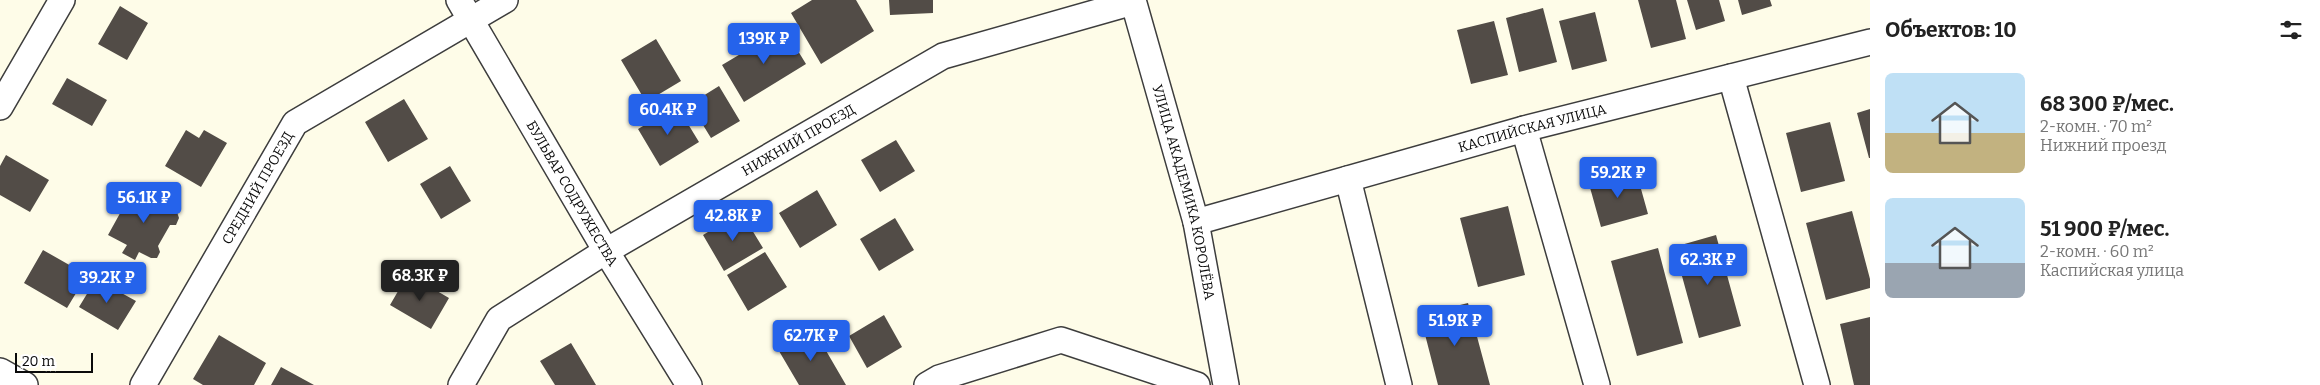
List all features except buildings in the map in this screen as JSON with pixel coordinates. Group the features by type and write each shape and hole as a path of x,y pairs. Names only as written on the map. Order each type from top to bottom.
{"street":[{"path":"0,107 62,0"},
{"name":"СРЕДНИЙ ПРОЕЗД","path":"143,385 295,124 465,10 505,0"},
{"name":"УЛИЦА АКАДЕМИКА КОРОЛЁВА","path":"1133,1 1196,222 1226,385"},
{"name":"НИЖНИЙ ПРОЕЗД","path":"461,385 499,319 606,251 943,56 1133,1"},
{"name":"БУЛЬВАР СОДРУЖЕСТВА","path":"465,10 606,251 689,385"},
{"name":"КАСПИЙСКАЯ УЛИЦА","path":"1196,222 1524,129 1870,42"},
{"path":"1731,77 1817,385"},
{"path":"1524,129 1597,385"},
{"path":"1348,178 1399,385"},
{"path":"927,385 939,378 1061,340 1198,385"},
{"path":"0,371 25,385"}]}
